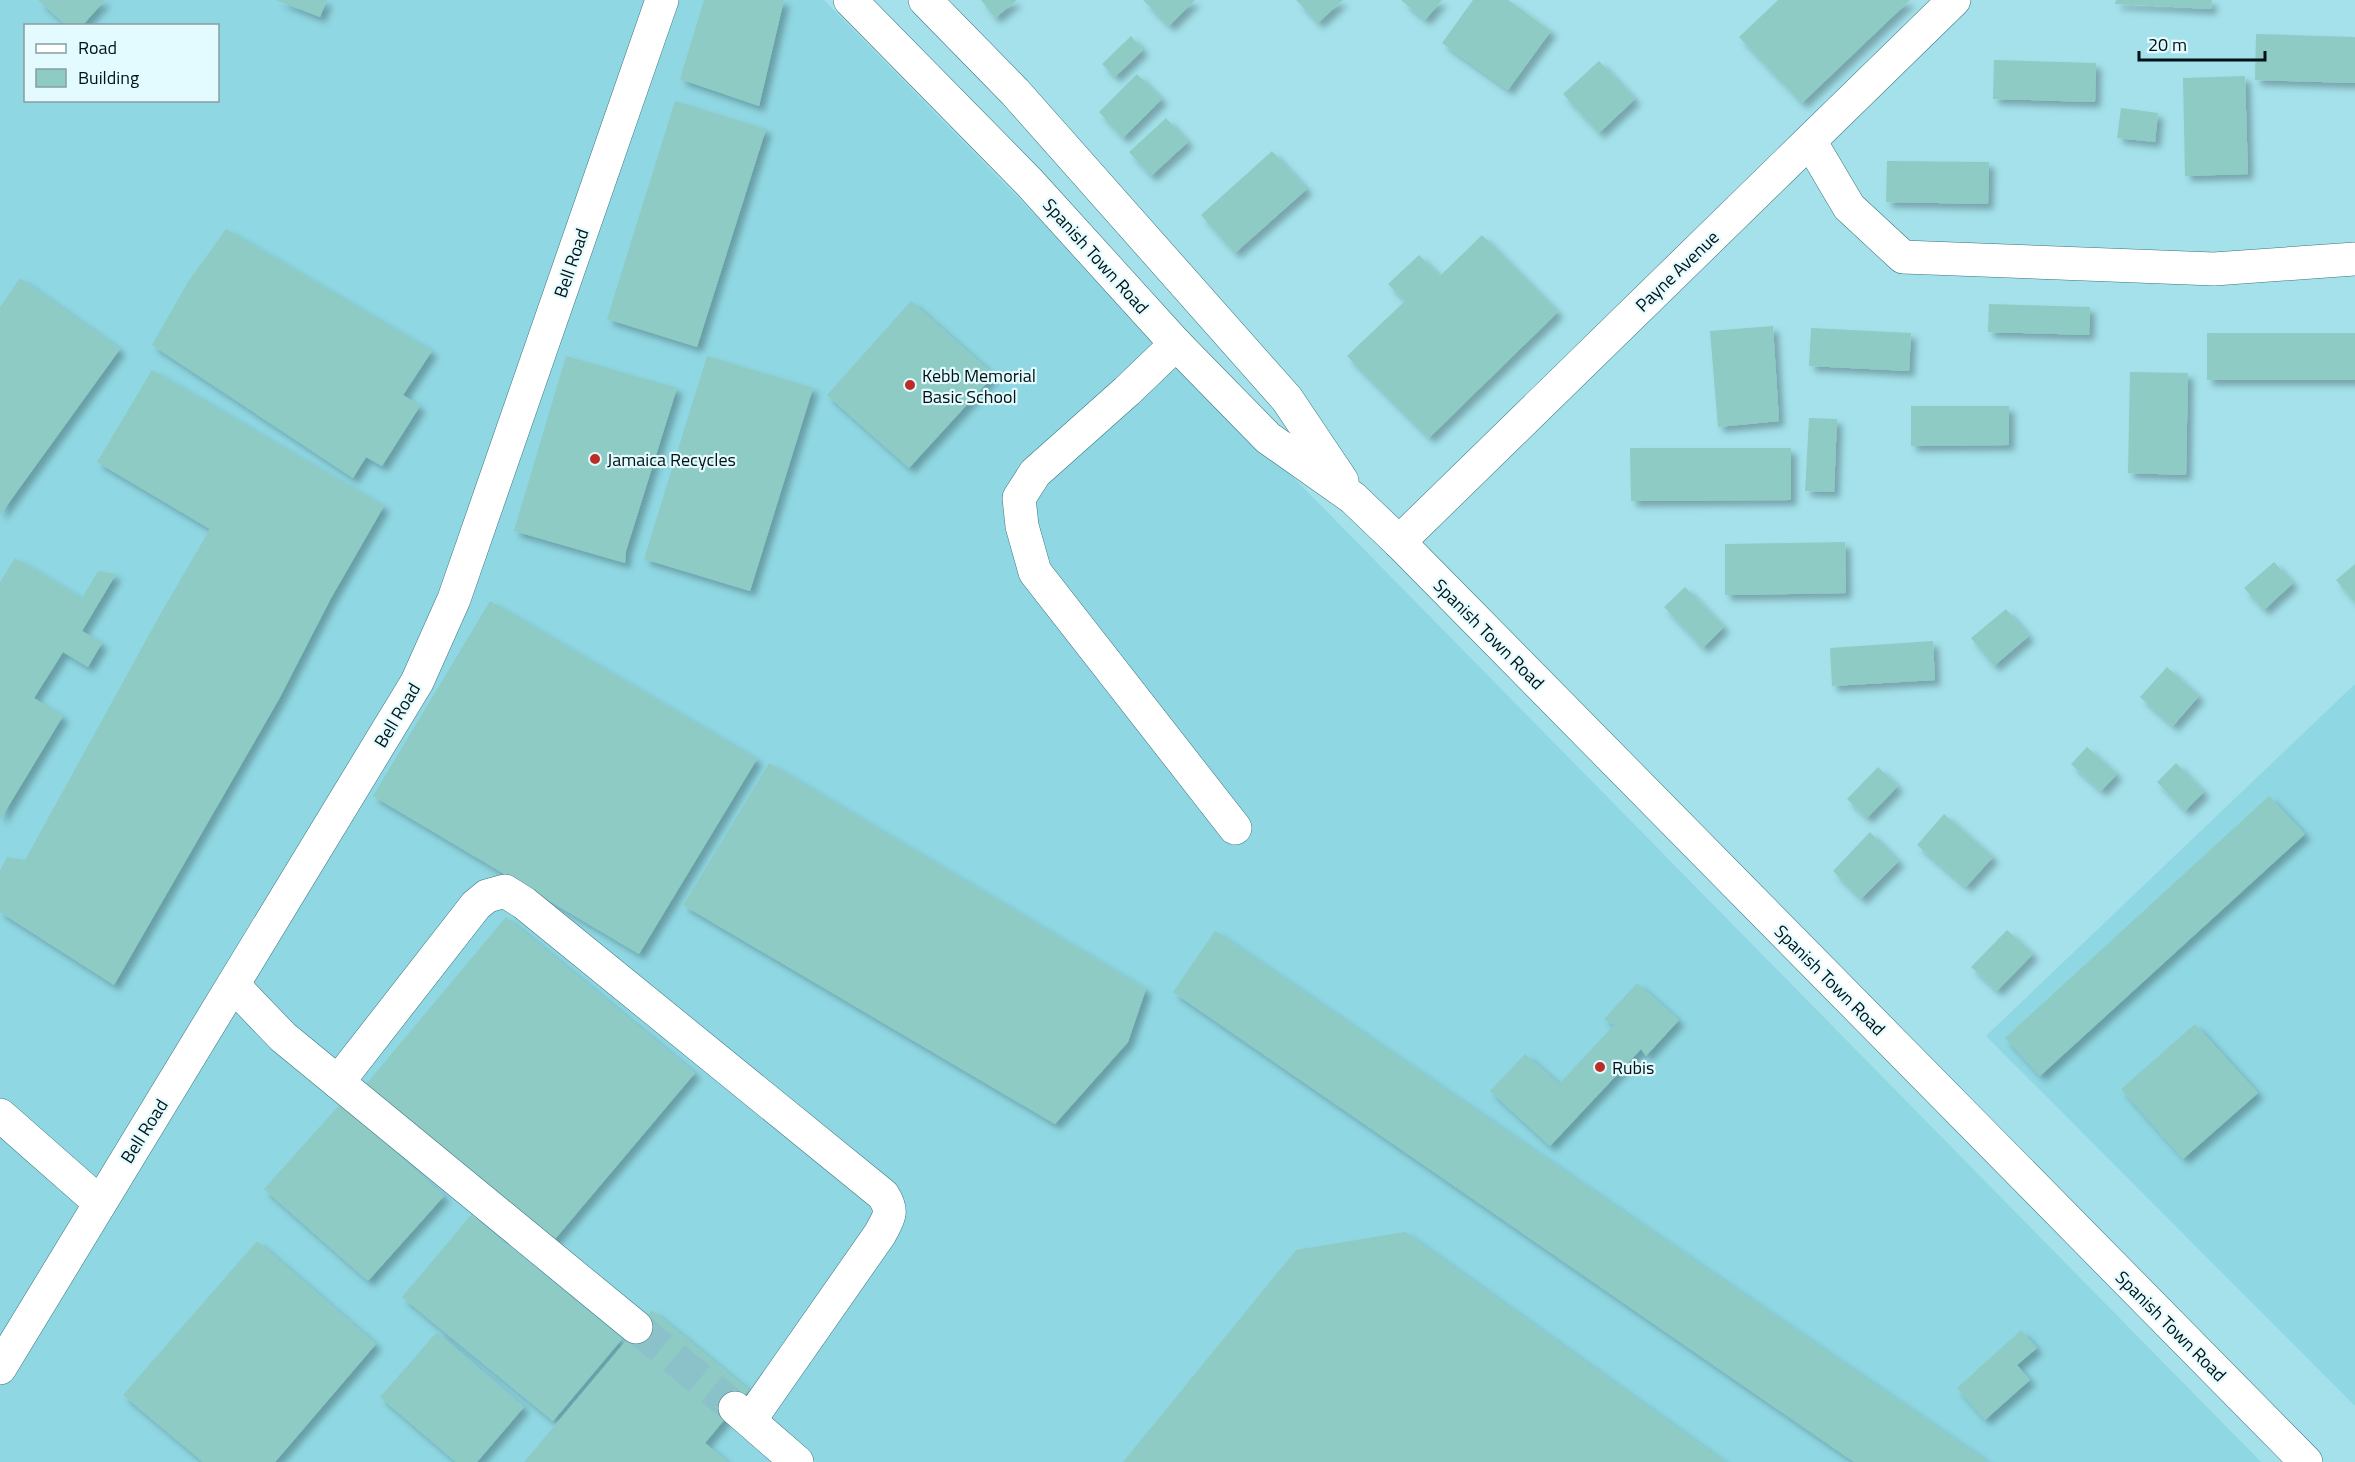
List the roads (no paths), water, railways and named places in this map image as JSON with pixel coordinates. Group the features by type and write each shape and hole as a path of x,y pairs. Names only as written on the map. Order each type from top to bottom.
{"main road":[{"name":"Bell Road","path":"0,1368 417,682 454,599 662,0"},
{"name":"Spanish Town Road","path":"850,0 1029,182 1176,344 1268,438 1353,498 1399,542 2306,1462"},
{"name":"Spanish Town Road","path":"925,0 1015,92 1287,399 1353,498"},
{"name":"Payne Avenue","path":"1399,542 1954,0"},
{"path":"1810,141 1849,207 1903,257 2214,269 2355,259"},
{"path":"1176,344 1035,473 1019,498 1022,526 1035,572 1235,828"},
{"path":"338,1082 476,905 487,896 505,891 525,903 883,1195 889,1204 890,1215 880,1234 742,1414 797,1462"},
{"path":"234,986 283,1037 636,1327"},
{"path":"0,1115 100,1203"}],"tunnel":[{"path":"636,1327 735,1408"}],"place":[{"name":"Kebb Memorial Basic School","path":"910,385"},
{"name":"Jamaica Recycles","path":"595,459"},
{"name":"Rubis","path":"1600,1067"}]}
